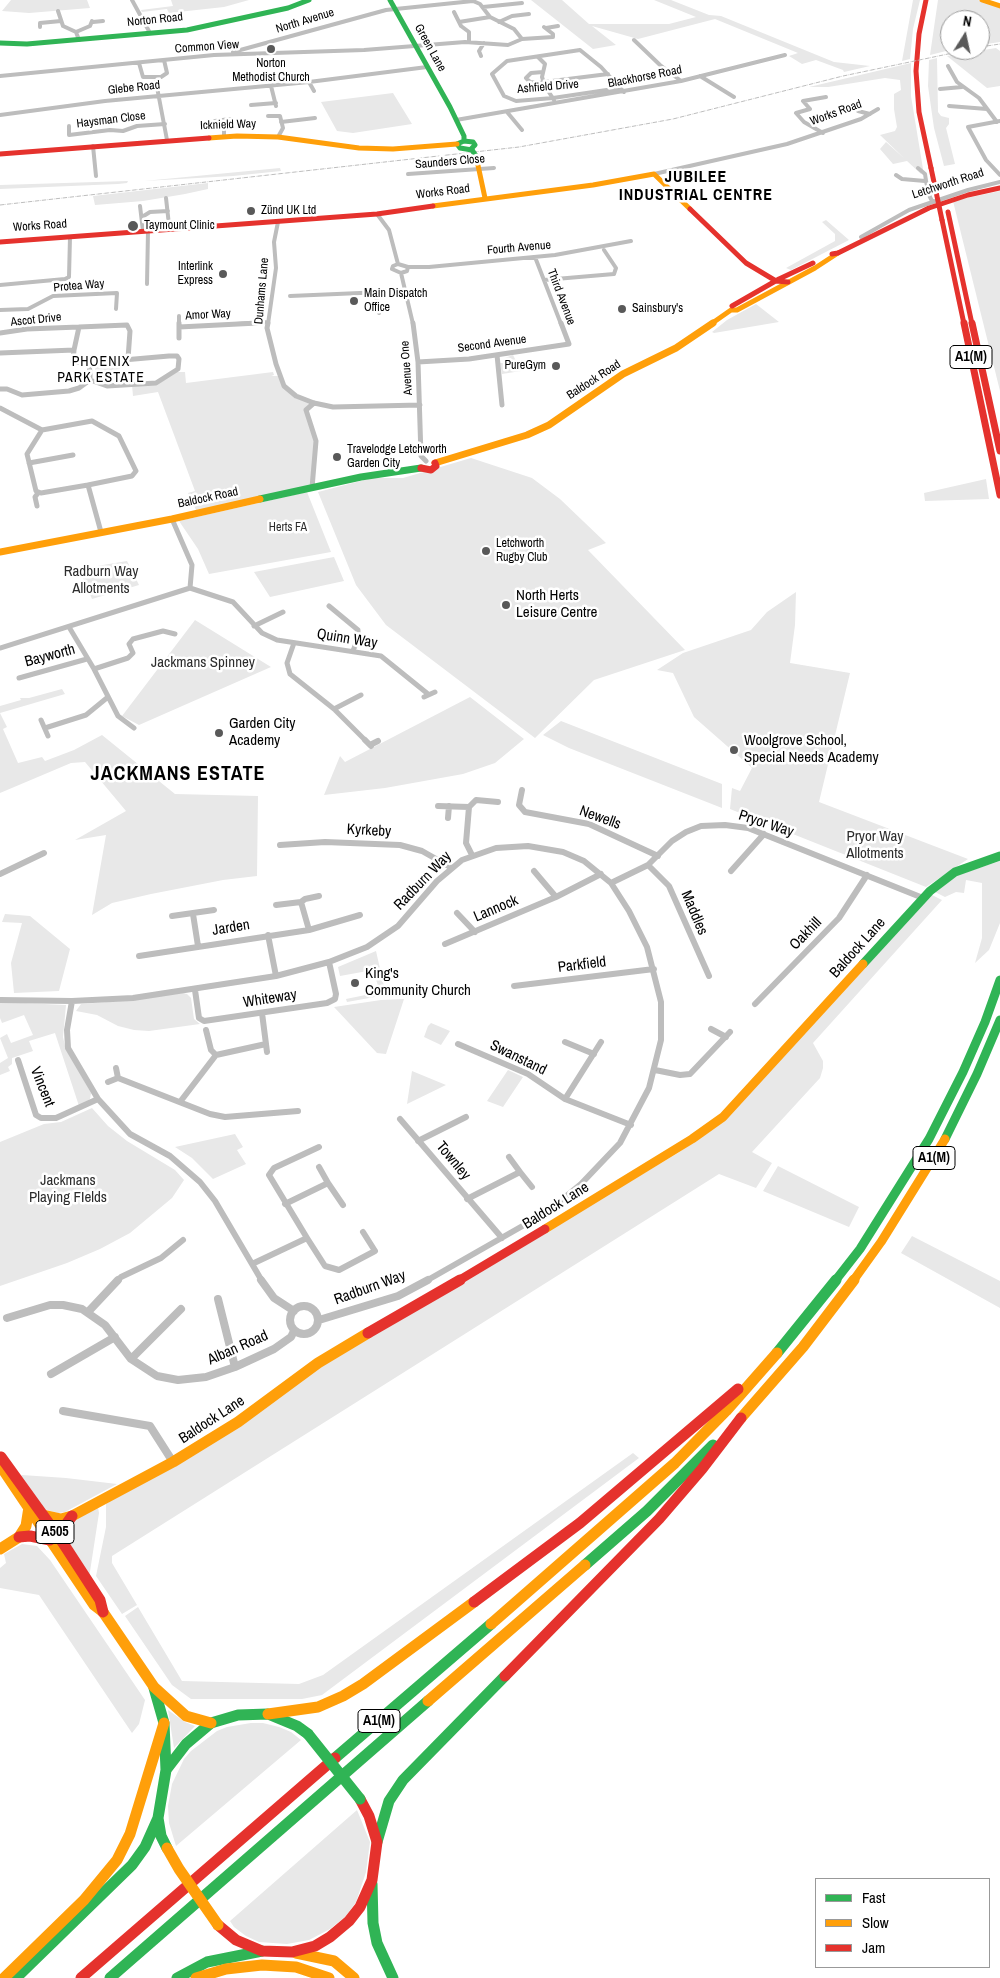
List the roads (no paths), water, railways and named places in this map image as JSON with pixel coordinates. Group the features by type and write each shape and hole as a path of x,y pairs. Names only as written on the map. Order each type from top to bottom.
{"main road":[{"name":"Norton Road","path":"0,43 27,44 78,36 150,34 187,30 288,8 309,0"},
{"name":"A1(M)","path":"926,0 919,34 916,71 919,112 948,212 1000,451"},
{"name":"A1(M)","path":"932,0 925,38 923,71 927,112 942,220 1000,495"},
{"path":"982,0 1000,6"},
{"name":"Green Lane","path":"392,4 458,119 480,169 485,198"},
{"name":"Icknield Way","path":"0,154 224,137 278,137 359,148 469,147"},
{"path":"654,174 746,263 783,280"},
{"name":"Works Road","path":"0,242 377,214 593,185 654,174"},
{"name":"Letchworth Road","path":"838,254 908,214 951,200 1000,188"},
{"name":"Baldock Road","path":"0,552 172,519 427,464 527,434 549,425 623,374 676,348 731,310 731,307 838,254"},
{"name":"Baldock Lane","path":"43,1515 61,1519 72,1516 173,1462 238,1422 318,1363 423,1300 486,1266 642,1170 723,1117 922,898 955,872 1000,856"},
{"name":"A1(M)","path":"81,1978 626,1508 703,1436 770,1362 860,1249 929,1139 963,1072 985,1022 1000,980"},
{"name":"A1(M)","path":"110,1978 603,1550 647,1510 746,1412 809,1339 881,1242 913,1194 961,1108 1000,1020"},
{"path":"15,1978 132,1865 145,1847 158,1818 166,1770 186,1744 211,1723 238,1715 268,1714 318,1707 363,1684 580,1522 770,1362"},
{"path":"393,1978 377,1942 373,1923 372,1880 377,1842 389,1801 403,1780 653,1525 702,1469 746,1412"},
{"name":"A505","path":"0,1458 2,1468 50,1540 94,1605 103,1612 154,1687 186,1716 211,1723"},
{"name":"A505","path":"0,1458 8,1465 63,1543 100,1600 103,1612"},
{"path":"0,1549 19,1536 26,1526 29,1507"},
{"path":"63,1543 65,1526 72,1516"},
{"path":"19,1536 50,1540"},
{"name":"A505","path":"154,1687 164,1723 166,1770"},
{"path":"268,1714 293,1724 308,1734 360,1799 369,1816 377,1842"},
{"path":"4,1978 84,1900 103,1879 116,1860 130,1834 164,1723"},
{"path":"158,1818 167,1848 218,1925 236,1940 262,1951"},
{"path":"292,1952 316,1946 349,1921 360,1907 372,1880"},
{"path":"177,1978 206,1962 262,1951 292,1952 320,1956 334,1962 354,1978"},
{"path":"196,1978 226,1969 262,1965 296,1967 329,1978"}],"street":[{"path":"132,0 150,34"},
{"path":"460,1 467,10"},
{"name":"North Avenue","path":"222,55 296,35 392,4 460,1 476,2 483,7 522,3"},
{"path":"483,7 490,17 514,29 522,39"},
{"path":"58,11 63,26 78,36 93,21 103,21"},
{"path":"454,12 469,32 469,42"},
{"path":"499,22 512,16 530,14"},
{"path":"460,22 490,17"},
{"path":"40,28 42,23 61,21"},
{"name":"Common View","path":"0,76 222,55 416,47 469,42 510,44 522,39 541,40 553,37 553,34 545,28 558,26"},
{"path":"634,40 660,65 681,81"},
{"path":"481,56 479,51 484,43"},
{"name":"Ashfield Drive","path":"621,88 553,98 525,101 510,100 503,95 492,75 505,62 582,51 608,74 621,88 624,92"},
{"name":"Blackhorse Road","path":"458,119 681,81 785,55"},
{"path":"538,56 545,64 543,72 544,83 557,103"},
{"path":"139,63 143,77 156,80 167,74 164,60"},
{"path":"948,66 957,82 979,98 998,121"},
{"name":"Glebe Road","path":"0,115 159,95 271,86 427,67"},
{"path":"543,72 531,73 526,78 532,82 544,83 608,74"},
{"path":"700,76 734,97"},
{"path":"156,80 165,124 166,140"},
{"path":"309,82 314,91"},
{"path":"251,105 276,105 271,86"},
{"path":"940,89 962,87"},
{"path":"823,132 804,122 796,113 810,108 803,101 826,97"},
{"path":"949,106 987,109"},
{"name":"Works Road","path":"654,174 787,144 870,114 878,109"},
{"path":"858,110 870,114"},
{"path":"507,112 522,130"},
{"path":"268,116 280,116 283,128 278,137"},
{"path":"281,122 315,118"},
{"path":"215,120 230,119 231,122 224,128 224,137"},
{"path":"998,121 968,127 986,160 1000,174"},
{"name":"Haysman Close","path":"69,126 69,135 110,130 123,131 137,126 165,124"},
{"path":"93,146 96,176"},
{"name":"Saunders Close","path":"408,174 494,168"},
{"path":"918,168 924,174 932,201"},
{"path":"896,175 902,179 925,181"},
{"name":"Letchworth Road","path":"861,237 932,201 1000,182"},
{"path":"166,198 169,225"},
{"path":"140,206 146,231 147,284"},
{"path":"142,217 150,212 168,211"},
{"path":"377,214 389,230 398,264 408,268 407,271 402,272"},
{"name":"Dunhams Lane","path":"278,222 274,242 276,268 268,322 271,343 284,386 296,396 314,403 333,407 420,405"},
{"path":"0,285 65,279 69,276 70,237"},
{"name":"Fourth Avenue","path":"408,268 572,253 631,241"},
{"path":"544,280 614,274 616,268 604,250"},
{"name":"Third Avenue","path":"536,257 569,344"},
{"name":"Avenue One","path":"398,264 393,266 392,269 395,272 402,272 413,320 418,362 421,456 427,464"},
{"path":"375,291 379,313"},
{"path":"290,296 407,291"},
{"name":"Protea Way","path":"0,310 28,309 53,296 116,293 116,309"},
{"name":"Amor Way","path":"179,316 179,338"},
{"name":"Amor Way","path":"179,327 268,322"},
{"path":"79,327 127,325 130,331 128,359"},
{"name":"Ascot Drive","path":"0,334 27,329 79,327 74,350"},
{"name":"Second Avenue","path":"418,362 497,355 569,344"},
{"path":"0,353 74,350 73,362 89,363 177,356 179,359 178,369 156,383 107,386 90,380"},
{"path":"497,355 502,405"},
{"path":"89,363 90,380"},
{"path":"0,389 7,389 22,395 69,391 79,388 90,380"},
{"path":"312,488 316,441 306,410 314,403"},
{"path":"0,408 42,430 92,421 119,436 136,471 136,474 88,485 38,493"},
{"path":"37,506 35,497 38,493 27,453 42,430"},
{"path":"29,463 73,454"},
{"path":"88,485 101,532"},
{"path":"0,648 190,588 192,565 172,519"},
{"name":"Quinn Way","path":"190,588 230,601 239,607 254,626 271,638 373,654 385,658 426,696 435,692"},
{"path":"329,606 358,630 358,638 353,651"},
{"path":"254,626 283,612"},
{"path":"69,626 118,716 134,728"},
{"path":"94,669 128,658 133,653 129,644 133,640 163,631 175,634"},
{"path":"294,643 287,659 288,671 318,694 370,746 378,741"},
{"name":"Bayworth","path":"19,678 87,659"},
{"path":"334,709 361,695"},
{"path":"45,728 86,716 108,697"},
{"path":"41,720 48,736"},
{"name":"Newells","path":"522,790 519,805 525,812 589,824 658,856"},
{"path":"472,854 466,844 469,807 476,800 498,802"},
{"path":"438,806 469,807"},
{"path":"448,818 449,806"},
{"name":"Pryor Way","path":"611,883 648,865 678,836 701,826 734,825 764,834 922,898"},
{"path":"731,871 764,834"},
{"name":"Kyrkeby","path":"280,846 325,842 400,845 431,855 452,868"},
{"name":"Radburn Way","path":"0,1000 72,1001 133,998 195,990 276,976 328,962 367,947 398,926 437,881 472,854 507,846 550,848 574,856 611,883 647,947 661,1002 661,1040 655,1070 649,1088 620,1143 581,1184 547,1212 398,1296 319,1320"},
{"path":"0,874 44,853"},
{"name":"Maddles","path":"648,865 669,886 709,976"},
{"path":"534,871 556,897"},
{"name":"Lannock","path":"445,944 556,897 601,874"},
{"name":"Oakhill","path":"755,1004 839,918 867,875"},
{"path":"276,905 301,902 305,899 319,896"},
{"path":"301,902 309,930"},
{"name":"Jarden","path":"172,916 214,910"},
{"path":"457,913 475,932"},
{"name":"Jarden","path":"193,914 198,946"},
{"name":"Jarden","path":"139,956 309,930 360,915"},
{"name":"Jarden","path":"268,935 276,976"},
{"name":"Whiteway","path":"195,990 199,1018 204,1020 262,1013 332,1001 336,994 328,962"},
{"name":"Parkfield","path":"514,986 654,969"},
{"path":"72,1001 67,1030 68,1048 98,1099 130,1134 170,1156 200,1182 215,1202 271,1294 294,1312 289,1322 294,1331"},
{"path":"262,1013 267,1052"},
{"path":"206,1030 211,1050 216,1055"},
{"path":"655,1070 680,1075 690,1074 728,1035 711,1030"},
{"path":"565,1042 594,1054"},
{"path":"564,1098 601,1042"},
{"path":"180,1102 216,1055 266,1044"},
{"name":"Swanstand","path":"458,1044 528,1074 564,1098 630,1125"},
{"name":"Vincent","path":"17,1064 36,1115 41,1118 56,1118 98,1099"},
{"path":"116,1068 118,1078"},
{"path":"108,1082 118,1078 210,1114 225,1117 243,1118 298,1110"},
{"name":"Townley","path":"418,1140 466,1117"},
{"name":"Townley","path":"400,1120 502,1238"},
{"path":"319,1147 274,1168 269,1178 325,1266 339,1270 376,1251 363,1232"},
{"path":"508,1157 532,1187"},
{"path":"319,1167 343,1205"},
{"name":"Townley","path":"467,1199 520,1172"},
{"path":"285,1204 328,1183"},
{"path":"252,1264 307,1238"},
{"path":"88,1312 121,1277 161,1258 183,1240"},
{"path":"218,1299 235,1367"},
{"name":"Alban Road","path":"7,1318 28,1310 50,1305 74,1306 88,1312 105,1325 131,1359 150,1373 171,1380 206,1377 235,1367 274,1349 291,1337 294,1331"},
{"name":"Radburn Way","path":"294,1312 302,1308 312,1309 319,1320 316,1327 310,1332 294,1331"},
{"path":"131,1359 180,1309"},
{"path":"51,1374 115,1337"},
{"path":"63,1411 150,1426 173,1462"}],"railway":[{"path":"990,46 1000,44"},
{"path":"0,205 519,147 673,119 843,76 940,56"}],"place":[{"name":"Norton Methodist Church","path":"271,49"},
{"name":"Zünd UK Ltd","path":"251,211"},
{"name":"Taymount Clinic","path":"133,226"},
{"name":"Interlink Express","path":"223,274"},
{"name":"Main Dispatch Office","path":"354,301"},
{"name":"Sainsbury's","path":"622,309"},
{"name":"PureGym","path":"556,366"},
{"name":"Travelodge Letchworth Garden City","path":"337,457"},
{"name":"Letchworth Rugby Club","path":"486,551"},
{"name":"North Herts Leisure Centre","path":"506,605"},
{"name":"Garden City Academy","path":"219,733"},
{"name":"Woolgrove School, Special Needs Academy","path":"734,750"},
{"name":"King's Community Church","path":"355,983"}],"district":[{"name":"JUBILEE INDUSTRIAL CENTRE","path":"696,187"},
{"name":"PHOENIX PARK ESTATE","path":"101,370"},
{"name":"JACKMANS ESTATE","path":"178,775"}],"park label":[{"name":"Herts FA","path":"288,528"},
{"name":"Radburn Way Allotments","path":"101,580"},
{"name":"Jackmans Spinney","path":"203,663"},
{"name":"Pryor Way Allotments","path":"875,846"},
{"name":"Jackmans Playing FIelds","path":"68,1190"}]}
